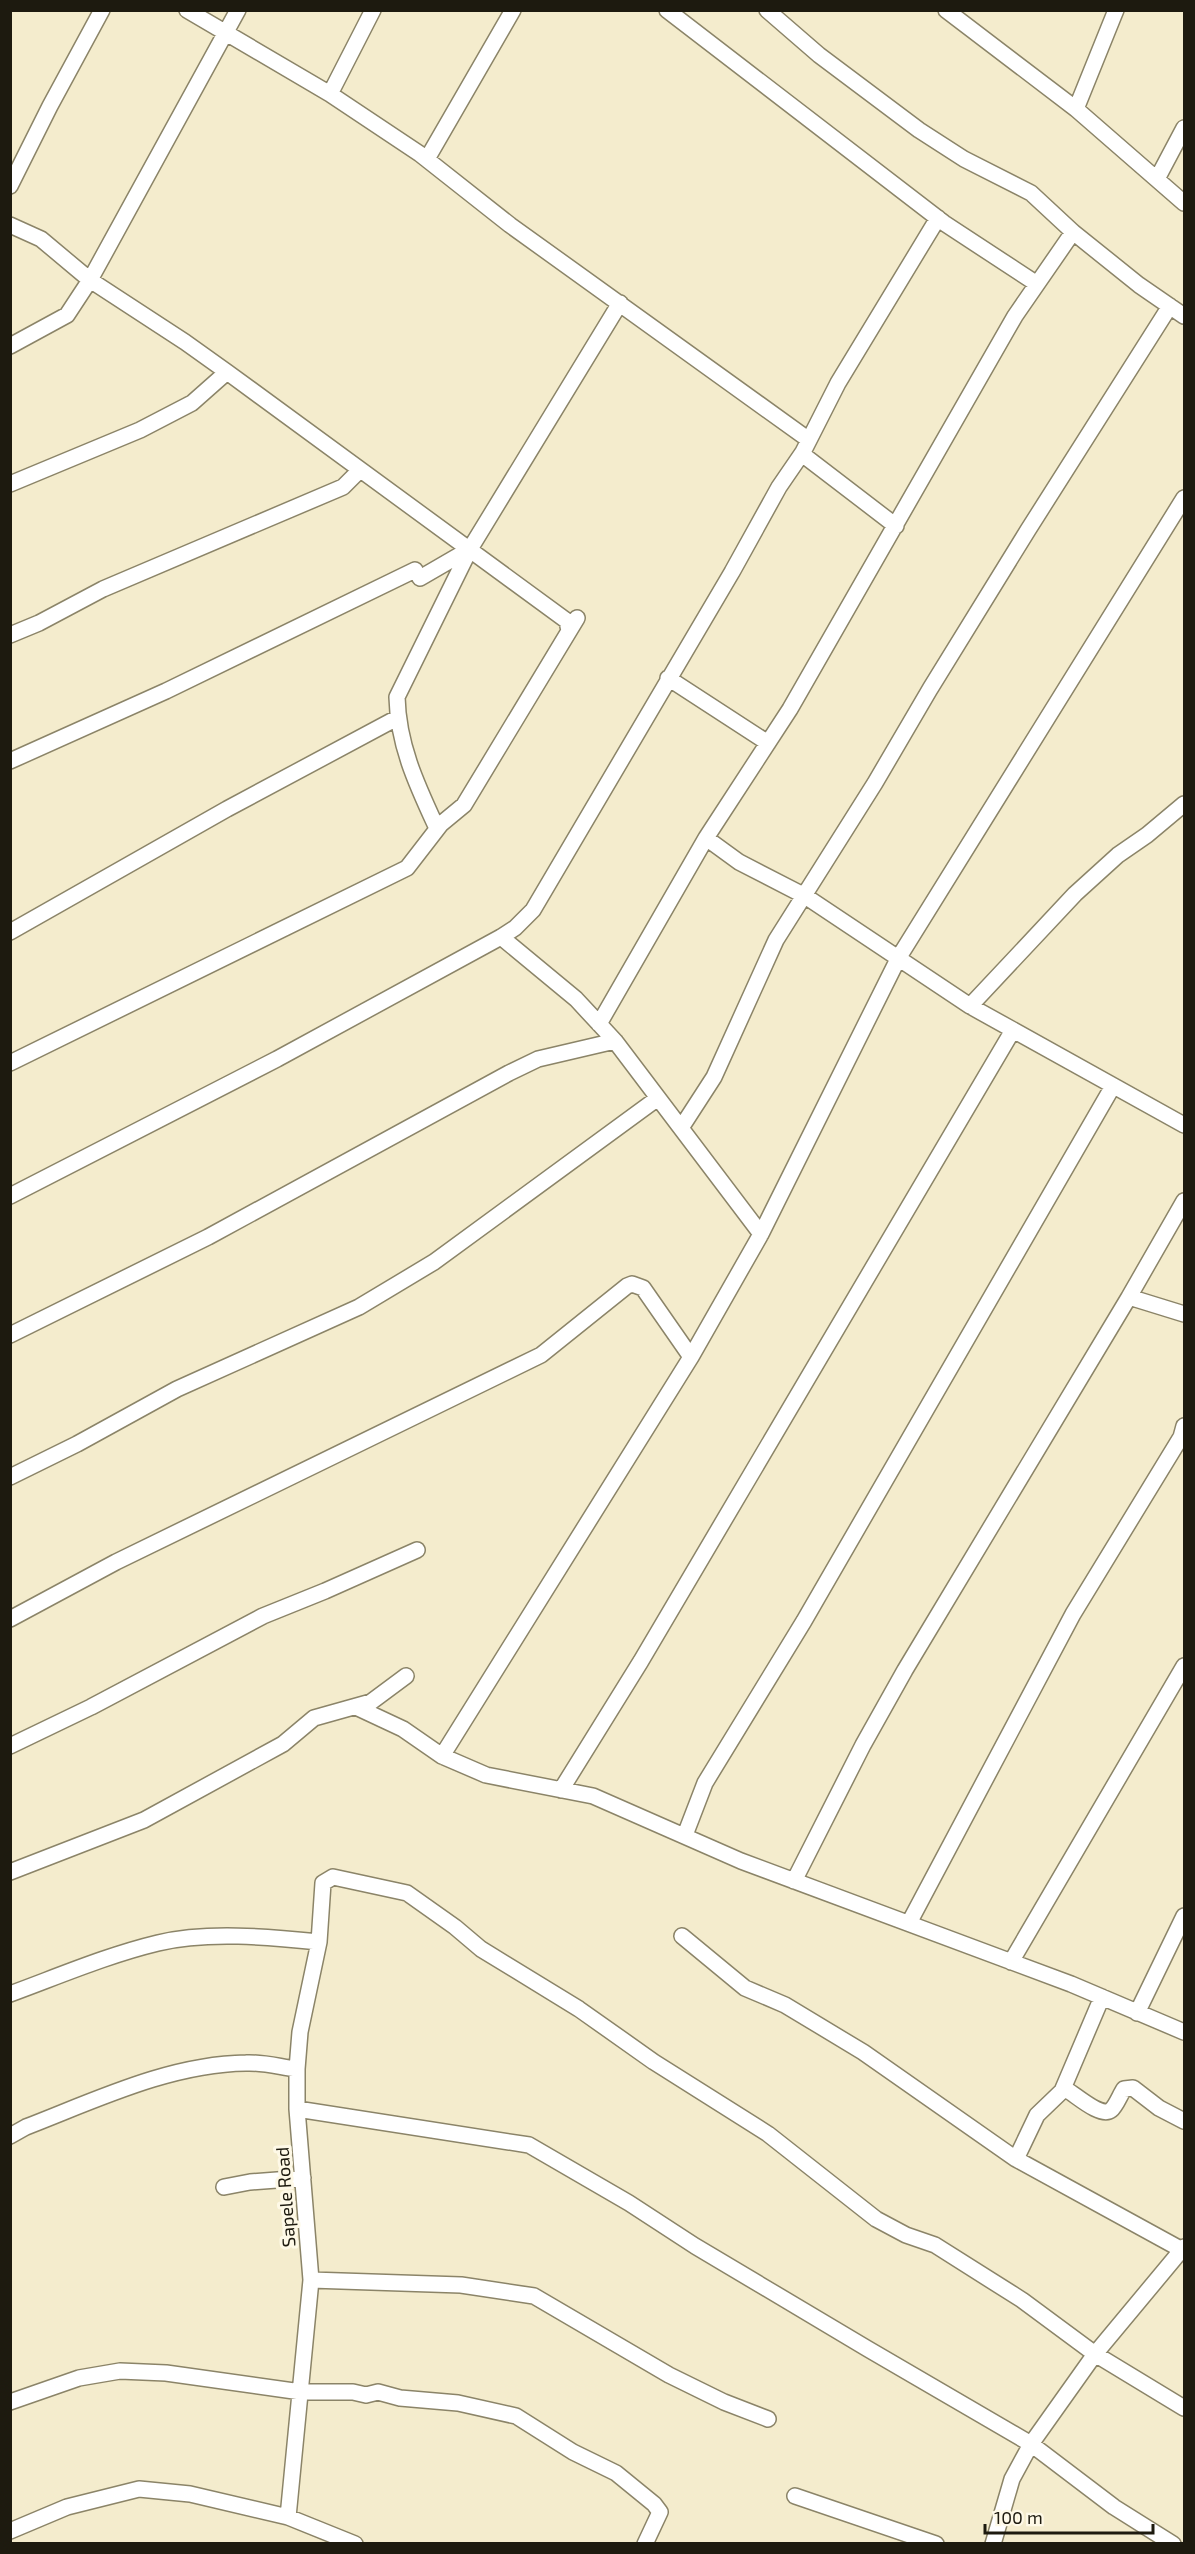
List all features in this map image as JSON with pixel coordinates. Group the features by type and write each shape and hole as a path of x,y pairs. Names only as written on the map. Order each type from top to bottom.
{"street":[{"path":"10,186 102,10"},
{"path":"187,10 330,94 427,159 510,225 620,303 806,446"},
{"path":"10,346 67,315 90,280 238,10"},
{"path":"330,94 373,10"},
{"path":"427,159 513,10"},
{"path":"667,10 938,218 1037,284"},
{"path":"767,10 819,55 919,130 964,159 1031,194 1073,232 1139,285 1185,316"},
{"path":"946,10 1076,109 1185,203"},
{"path":"1076,109 1116,10"},
{"path":"1157,178 1185,128"},
{"path":"896,526 802,454 838,383 938,218"},
{"path":"10,225 41,239 90,280 185,342 573,624 464,805 441,824 407,868 10,1063"},
{"path":"599,1024 706,838 790,709 1016,316 1073,232"},
{"path":"441,824 435,824 408,765 397,718 397,697 470,549 620,303"},
{"path":"681,1128 714,1077 776,940 876,783 930,689 1022,540 1170,306"},
{"path":"10,484 140,430 192,403 227,372"},
{"path":"10,1196 277,1059 515,928 533,910 732,572 779,487 806,446"},
{"path":"10,635 103,589 343,487 360,470"},
{"path":"442,1756 691,1357 761,1234 899,957 1185,498"},
{"path":"10,761 470,549"},
{"path":"668,678 768,743"},
{"path":"10,932 227,809 397,718"},
{"path":"970,1006 1075,894 1118,855 1185,804"},
{"path":"706,838 739,862 805,896 970,1006 1113,1086 1182,1118"},
{"path":"501,937 576,999 615,1041 761,1234"},
{"path":"561,1790 641,1660 1013,1030"},
{"path":"10,1335 208,1237 509,1073 538,1059 615,1041"},
{"path":"684,1835 705,1783 804,1621 1113,1086"},
{"path":"10,1477 77,1444 177,1389 359,1306 434,1262 658,1098"},
{"path":"794,1881 847,1776 905,1670 1185,1201"},
{"path":"10,1619 116,1562 541,1355 632,1284 643,1288 691,1357"},
{"path":"1129,1297 1185,1314"},
{"path":"909,1923 1073,1614 1181,1437 1185,1426"},
{"path":"10,1746 91,1707 263,1616 417,1550"},
{"path":"1011,1962 1185,1666"},
{"path":"10,1872 144,1820 283,1744 314,1718 371,1702 406,1676"},
{"path":"356,1707 403,1729 442,1756 486,1775 593,1796 794,1881 1102,1997 1185,2032"},
{"name":"Sapele Road","path":"288,2517 311,2280 297,2109 297,2068 300,2032 319,1942 323,1883 328,1878 333,1877 406,1893 455,1927 481,1949 569,2003 654,2062 768,2134 876,2218 906,2235 935,2245 1022,2300 1095,2354"},
{"path":"1137,2013 1185,1916"},
{"path":"682,1936 745,1988 785,2005 863,2052 1016,2159 1184,2250 1095,2354 1031,2444 1012,2479 993,2544"},
{"path":"10,1994 159,1942 214,1937 284,1938 319,1942"},
{"path":"1016,2159 1037,2115 1062,2091 1102,1997"},
{"path":"10,2136 27,2127 151,2080 210,2066 247,2062 297,2068"},
{"path":"1062,2091 1067,2090 1098,2111 1105,2112 1110,2110 1124,2089 1133,2088 1159,2108 1185,2121"},
{"path":"297,2109 529,2145 1031,2444 1114,2507 1173,2544"},
{"path":"224,2187 250,2182 303,2178"},
{"path":"311,2280 461,2286 534,2296 669,2374 724,2402 768,2419"},
{"path":"1095,2354 1185,2408"},
{"path":"10,2402 79,2378 120,2371 166,2373 301,2392 353,2392 366,2395 378,2392 400,2398 458,2403 516,2416 573,2452 616,2473 654,2504 660,2512 645,2544"},
{"path":"10,2531 67,2507 139,2489 190,2494 288,2517 355,2544"},
{"path":"795,2496 936,2544"}]}
